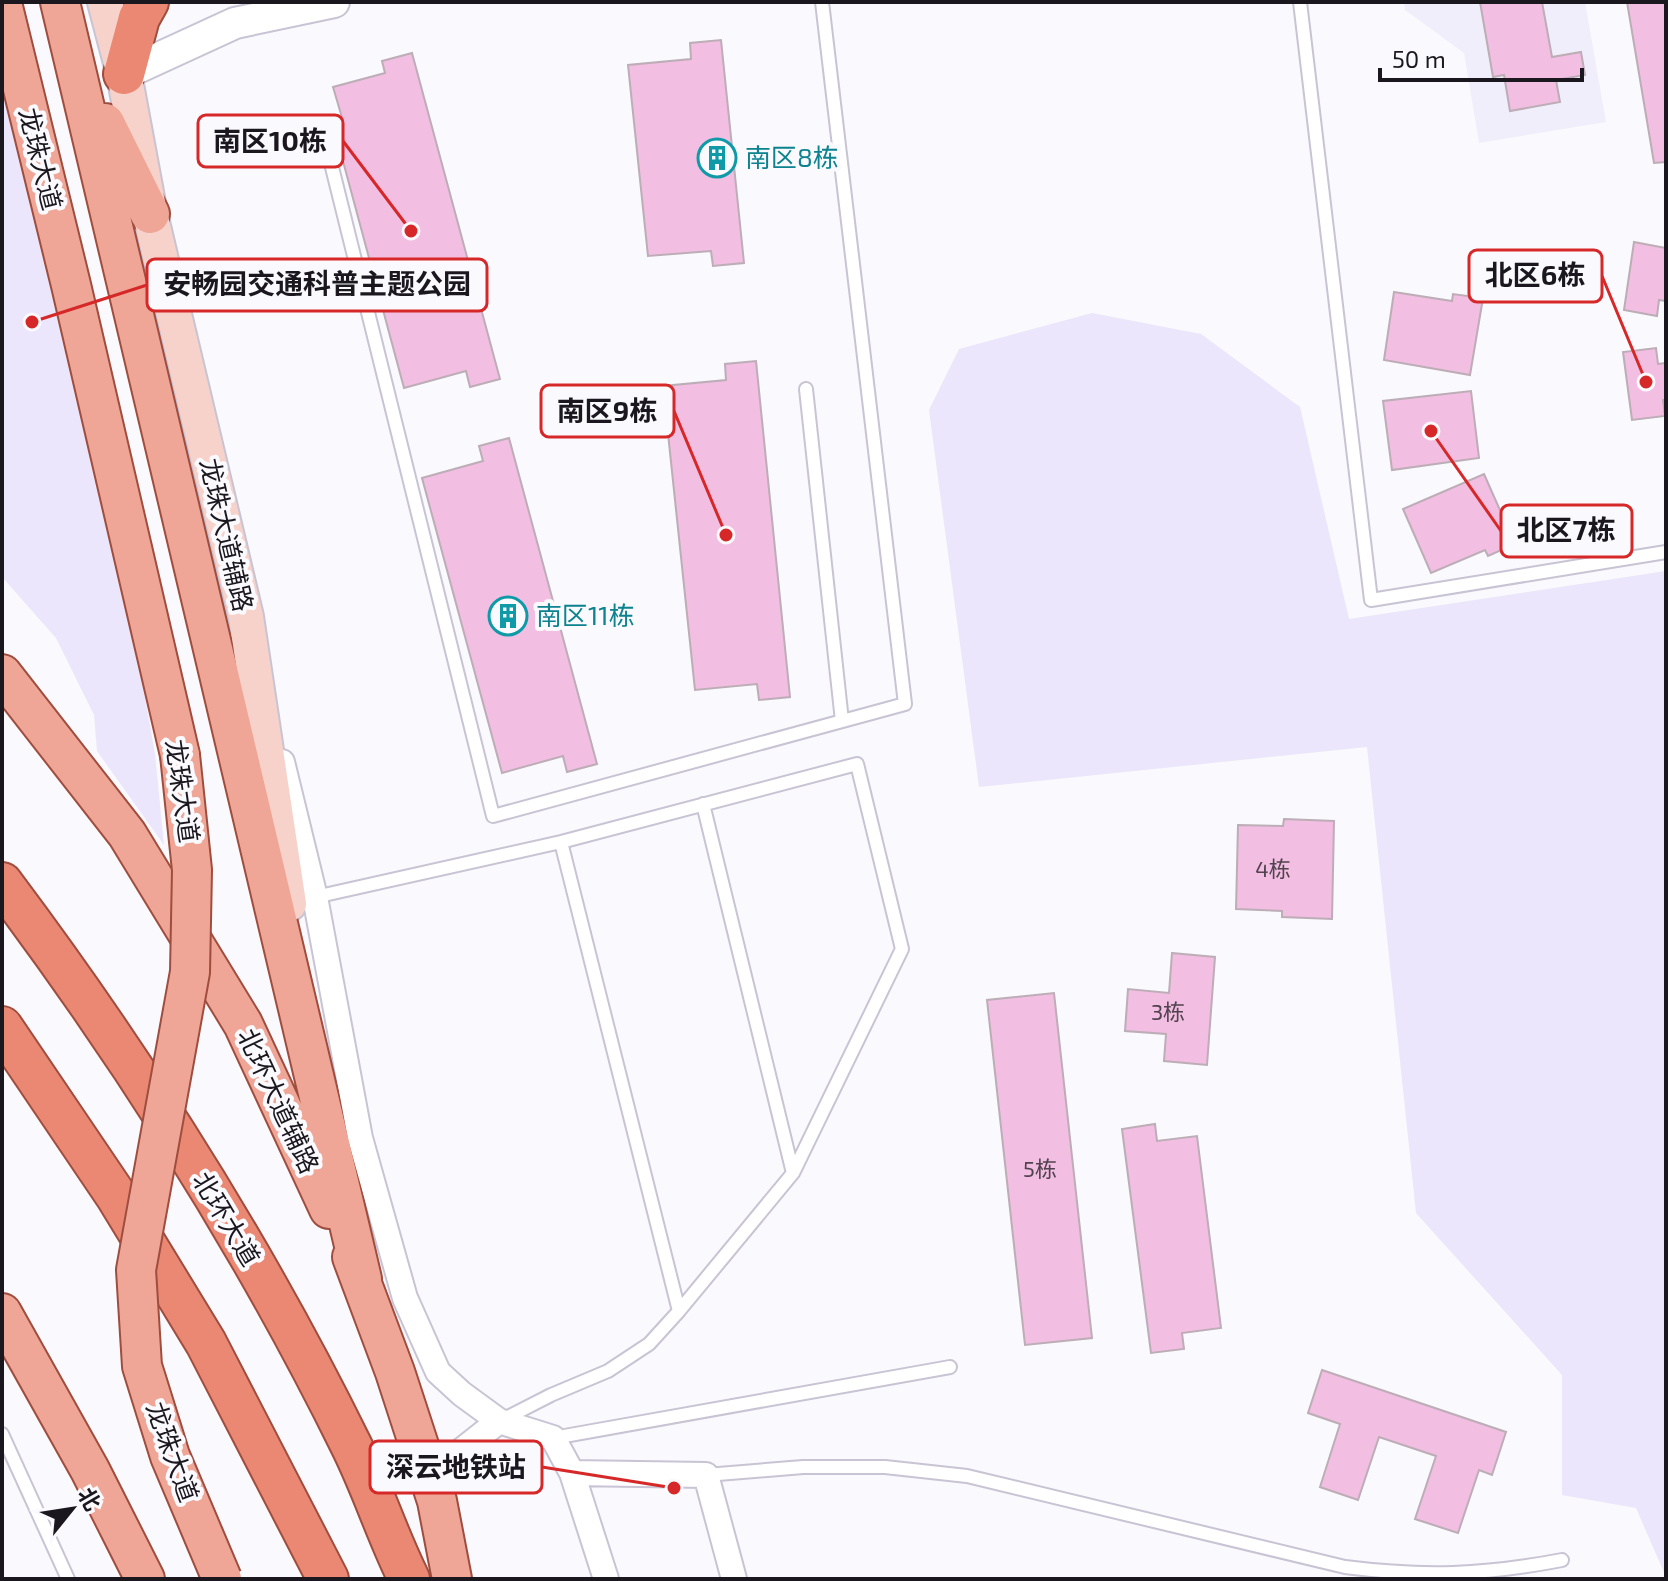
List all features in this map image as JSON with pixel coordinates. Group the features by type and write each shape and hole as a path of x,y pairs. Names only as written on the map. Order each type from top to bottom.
{"highway":[{"path":"124,74 139,18 148,2"},
{"name":"北环大道","path":"2,883 62,963 187,1154 270,1291 352,1447 409,1579"},
{"path":"2,1027 32,1067 117,1197 206,1343 328,1579"},
{"path":"2,1037 32,1067"}],"main road":[{"path":"60,2 362,1279"},
{"name":"龙珠大道辅路","path":"105,2 124,74 150,214 246,617 314,1074"},
{"name":"龙珠大道","path":"2,3 180,755 192,870 190,972 136,1270 142,1366 170,1456 222,1579"},
{"path":"75,62 150,214"},
{"name":"北环大道辅路","path":"2,674 127,834 243,1024 362,1279 437,1501 452,1579"},
{"path":"2,1313 90,1470 145,1579"}],"street":[{"path":"124,74 235,23 334,2"},
{"path":"246,617 315,897 360,1138 405,1298 438,1372 499,1421 553,1438 572,1473 606,1579"},
{"path":"437,1501 456,1455 499,1421"},
{"path":"572,1473 706,1475 734,1579"}],"lane":[{"path":"323,131 493,816 905,704 822,2"},
{"path":"1300,2 1371,600 1666,552"},
{"path":"806,389 842,721"},
{"path":"315,897 561,842 857,764 902,949 793,1173 649,1344 608,1371 499,1421"},
{"path":"703,804 793,1173"},
{"path":"561,842 679,1311"},
{"path":"553,1438 950,1367"},
{"path":"2,1434 68,1579"},
{"path":"706,1475 803,1467 885,1467 967,1476 1345,1567 1399,1574 1454,1575 1508,1570 1562,1560"}],"shaded area":[{"path":"1404,2 1585,2 1606,122 1479,143 1464,53 1405,10"},
{"path":"2,68 124,579 155,754 164,845 97,751 94,715 56,638 2,577"},
{"path":"1092,313 1201,334 1300,407 1349,619 1666,571 1666,1577 1636,1508 1562,1495 1562,1375 1416,1213 1367,747 979,787 929,410 959,349"}],"building":[{"path":"1480,2 1542,2 1552,57 1581,52 1585,75 1556,80 1560,102 1510,111 1504,75 1493,77"},
{"path":"1627,2 1666,2 1666,162 1654,163"},
{"name":"南区8栋","path":"721,40 744,263 713,266 711,251 648,256 628,65 691,59 690,43"},
{"path":"412,53 500,379 470,387 466,371 404,388 333,124 343,121 333,87 385,73 382,61"},
{"path":"1634,242 1666,248 1666,301 1659,300 1657,316 1624,310"},
{"path":"1394,292 1452,301 1453,294 1483,298 1470,375 1384,360"},
{"path":"1656,348 1658,364 1666,363 1665,416 1632,420 1623,352"},
{"path":"756,361 790,697 759,700 757,684 695,690 663,386 726,380 725,364"},
{"path":"1471,391 1479,458 1392,470 1383,401"},
{"name":"南区11栋","path":"509,438 597,764 567,772 563,756 502,773 422,478 483,461 479,446"},
{"path":"1484,474 1515,544 1488,556 1485,550 1431,573 1403,509"},
{"path":"1284,819 1334,821 1332,919 1282,917 1282,911 1236,909 1238,825 1283,826"},
{"path":"1172,953 1215,957 1207,1065 1164,1061 1166,1034 1125,1031 1128,989 1169,993"},
{"path":"1054,993 1092,1338 1025,1345 987,1000"},
{"path":"1155,1124 1157,1141 1197,1136 1221,1328 1182,1333 1184,1349 1151,1353 1122,1129"},
{"path":"1322,1370 1506,1432 1492,1475 1479,1470 1458,1533 1415,1519 1436,1456 1379,1437 1358,1500 1320,1487 1340,1424 1308,1413"}],"place":[{"name":"南区8栋","path":"717,158"},
{"name":"南区10栋","path":"411,231"},
{"name":"安畅园交通科普主题公园","path":"32,322"},
{"name":"北区6栋","path":"1646,382"},
{"name":"北区7栋","path":"1431,431"},
{"name":"南区9栋","path":"726,535"},
{"name":"南区11栋","path":"508,616"},
{"name":"深云地铁站","path":"674,1488"}]}
